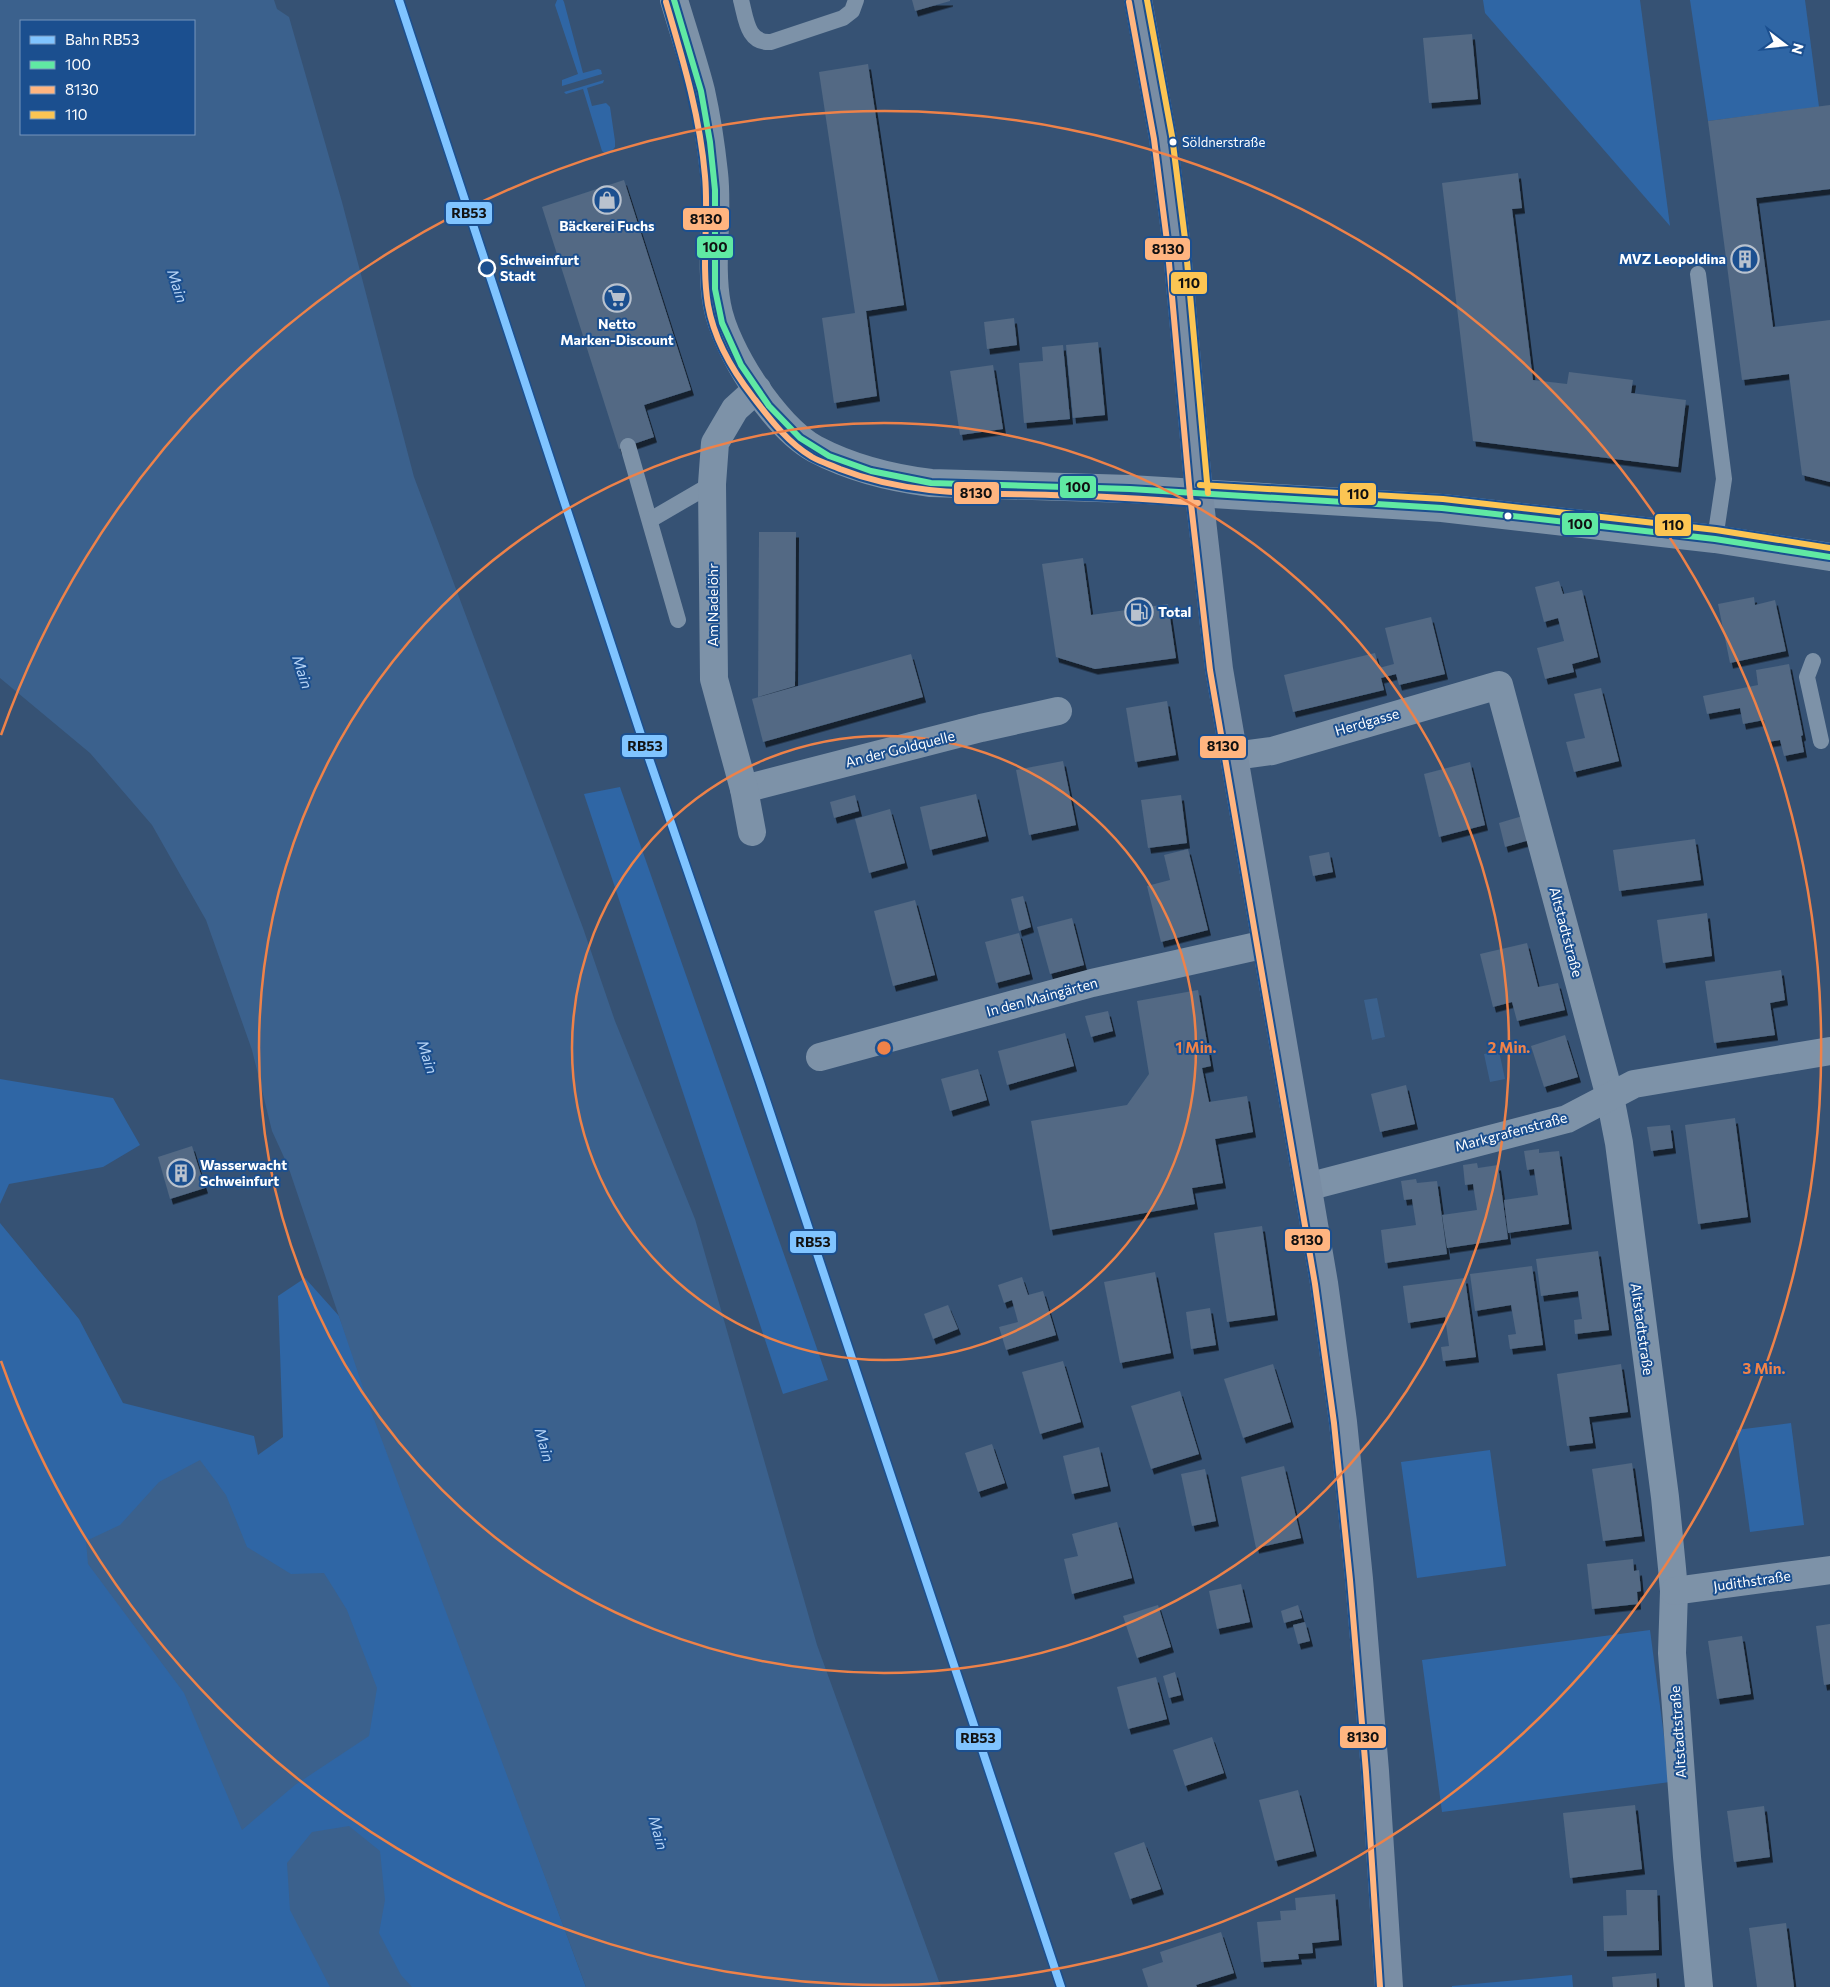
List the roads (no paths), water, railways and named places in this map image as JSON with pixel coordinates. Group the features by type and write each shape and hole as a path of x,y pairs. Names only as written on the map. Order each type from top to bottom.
{"main road":[{"path":"1138,0 1163,138 1176,240 1199,494 1219,669 1329,1316 1346,1447 1373,1752 1389,1987"}],"street":[{"path":"674,0 708,124 714,176 716,230 713,275 717,306 727,340 757,389 791,430 814,448 848,464 902,480 981,486 1130,489 1442,508 1715,539 1830,557"},
{"name":"Am Nadelöhr","path":"752,832 744,789 714,679 712,484 715,443 735,409 757,389"},
{"name":"Herdgasse","path":"1234,756 1272,751 1499,685"},
{"name":"Altstadtstraße","path":"1499,685 1610,1097 1619,1143 1665,1497 1674,1591 1672,1653 1686,1857 1699,1987"},
{"name":"An der Goldquelle","path":"744,789 981,728 1058,712"},
{"name":"In den Maingärten","path":"820,1057 1092,983 1266,944"},
{"name":"Markgrafenstraße","path":"1307,1187 1567,1119 1634,1084 1830,1051"},
{"name":"Judithstraße","path":"1674,1591 1830,1570"}],"lane":[{"path":"741,0 754,38 762,43 771,42 843,18 852,11 856,0"},
{"path":"1698,274 1724,479 1715,539"},
{"path":"628,446 678,620"},
{"path":"650,520 712,484"},
{"path":"1813,661 1807,678 1821,741"}],"water":[{"name":"Main","path":"0,0 274,0 277,9 289,17 342,202 414,477 583,928 615,1021 695,1219 817,1645 941,1987 586,1987 371,1411 288,1166 272,1131 252,1050 206,920 152,825 90,753 0,678"},
{"path":"1377,998 1385,1037 1372,1040 1364,1000"},
{"path":"1499,1051 1505,1079 1490,1082 1484,1054"},
{"path":"200,1460 226,1495 247,1547 291,1574 324,1573 347,1610 377,1688 369,1736 295,1785 242,1830 184,1693 88,1564 86,1541 120,1525 159,1482"},
{"path":"349,1826 380,1851 385,1900 379,1933 401,1975 412,1987 330,1987 290,1910 287,1863 312,1832"}],"rail line":[{"name":"RB53","path":"399,0 644,744 760,1082 1061,1987"}],"place":[{"name":"Söldnerstraße","path":"1173,142"},
{"name":"Bäckerei Fuchs","path":"607,200"},
{"name":"MVZ Leopoldina","path":"1745,259"},
{"name":"Schweinfurt Stadt","path":"487,268"},
{"name":"Netto Marken-Discount","path":"617,298"},
{"name":"Total","path":"1139,612"},
{"name":"Wasserwacht Schweinfurt","path":"181,1173"}]}
